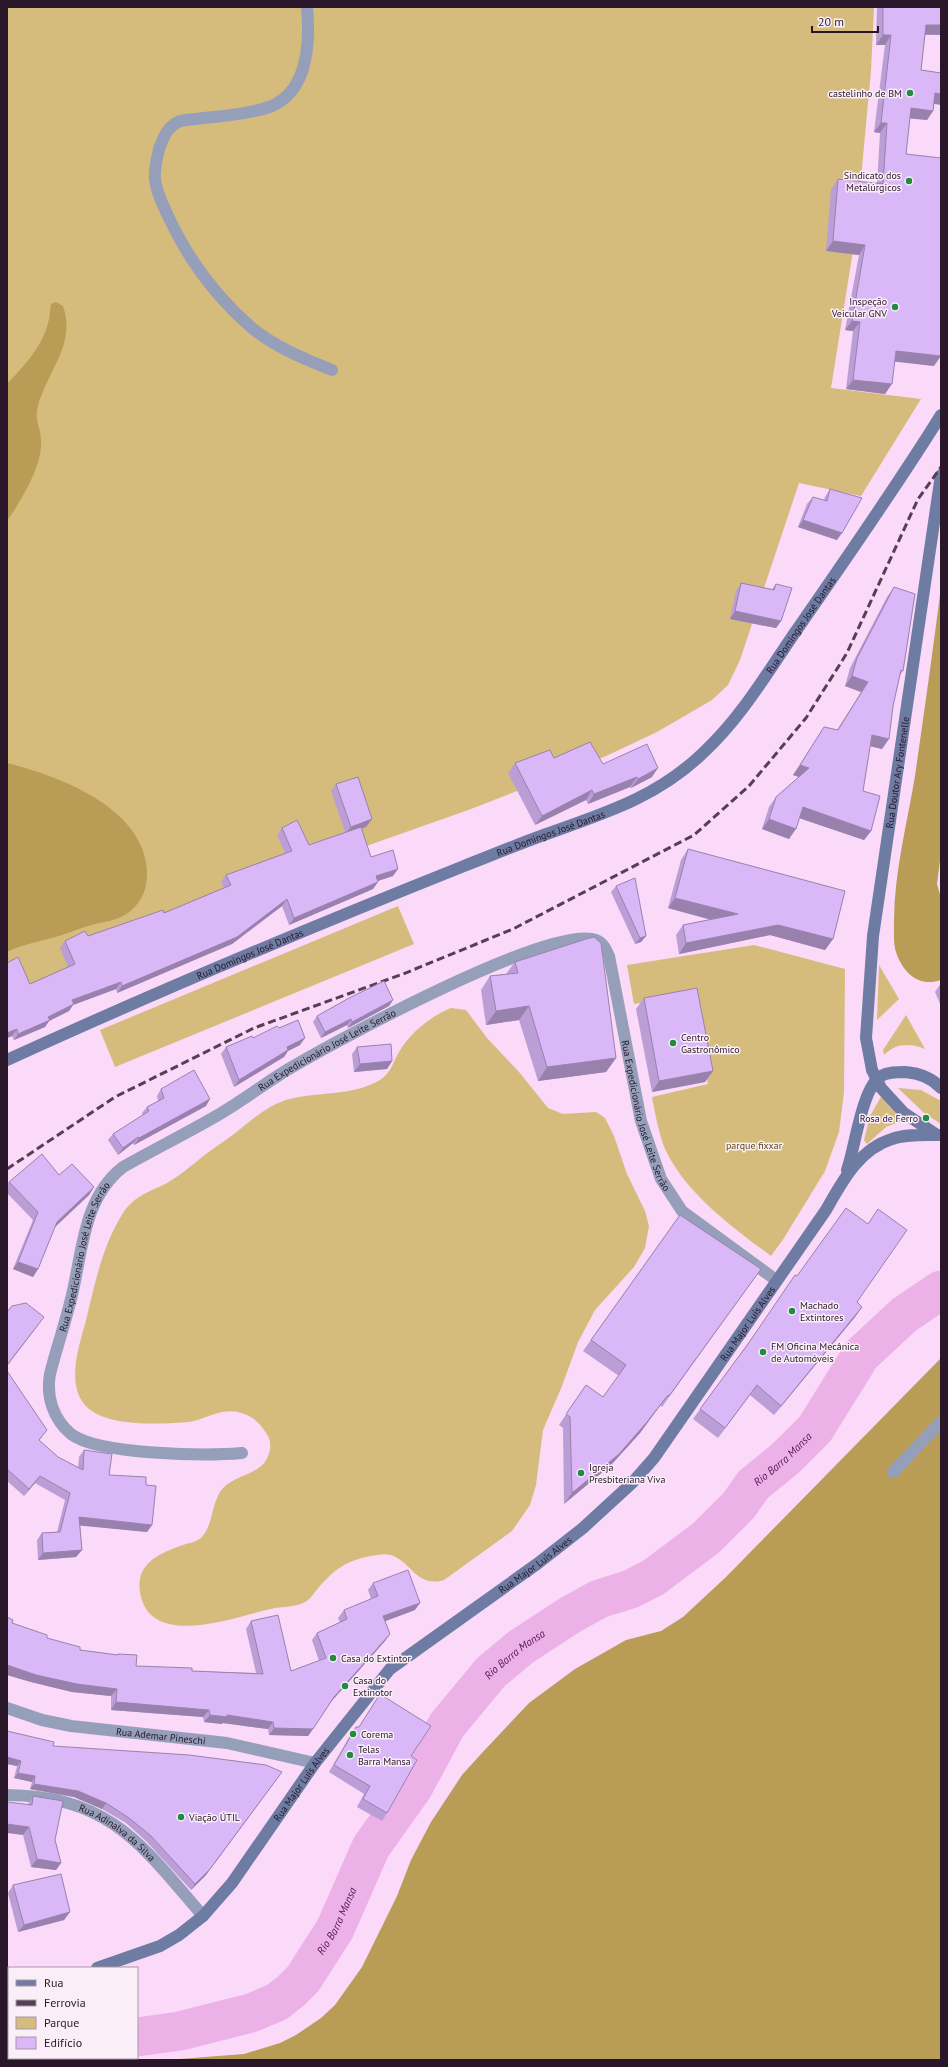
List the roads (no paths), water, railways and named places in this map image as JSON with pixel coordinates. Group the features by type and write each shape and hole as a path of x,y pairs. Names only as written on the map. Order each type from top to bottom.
{"street":[{"path":"307,7 308,31 304,66 299,80 291,93 274,105 253,110 180,121 170,126 163,138 156,159 155,179 160,198 186,252 207,281 252,328 276,344 332,370"},
{"name":"Rua Domingos José Dantas","path":"7,1060 176,986 462,867 541,836 619,808 653,790 684,770 704,753 730,726 758,688 895,488 941,415"},
{"name":"Rua Doutor Ary Fontenelle","path":"875,1074 867,1046 867,1009 874,928 941,475"},
{"name":"Rua Expedicionário José Leite Serrão","path":"242,1453 216,1455 187,1454 105,1446 72,1435 64,1427 52,1408 48,1385 50,1374 71,1303 87,1222 105,1185 111,1176 123,1167 218,1115 286,1071 330,1045 410,1003 480,971 564,940 595,940 605,948 611,968 641,1121 655,1164 668,1192 682,1211 776,1280"},
{"path":"864,1105 867,1046"},
{"path":"875,1074 910,1073 931,1080 941,1088"},
{"path":"845,1176 864,1105 875,1074"},
{"path":"875,1074 892,1102 904,1113 939,1136"},
{"name":"Rua Major Luís Alves","path":"100,1967 160,1946 179,1935 203,1916 232,1883 315,1763 390,1669 537,1564 582,1528 632,1483 654,1458 826,1210 845,1176 855,1164 869,1152 891,1139 906,1136 939,1136"},
{"path":"893,1472 941,1422"},
{"name":"Rua Ademar Pineschi","path":"7,1708 42,1720 71,1726 227,1743 315,1763"},
{"name":"Rua Adinalva da Silva","path":"7,1795 51,1798 93,1812 111,1822 129,1834 152,1857 203,1916"}],"waterway":[{"name":"Rio Barra Mansa","path":"138,2037 180,2031 251,2013 277,2002 291,1991 303,1979 335,1929 371,1847 413,1788 447,1725 491,1672 521,1647 570,1615 599,1599 631,1589 654,1577 706,1538 739,1505 753,1485 786,1458 815,1429 861,1355 904,1315 941,1290"}],"railway":[{"path":"7,1169 115,1097 254,1028 403,974 513,929 694,835 749,786 806,718 847,653 918,499 941,467"}],"place":[{"name":"castelinho de BM","path":"910,93"},
{"name":"Sindicato dos Metalúrgicos","path":"909,181"},
{"name":"Inspeção Veicular GNV","path":"895,307"},
{"name":"Centro Gastronômico","path":"673,1043"},
{"name":"Rosa de Ferro","path":"926,1118"},
{"name":"Machado Extintores","path":"792,1311"},
{"name":"FM Oficina Mecânica de Automóveis","path":"763,1352"},
{"name":"Igreja Presbiteriana Viva","path":"581,1473"},
{"name":"Casa do Extintor","path":"333,1658"},
{"name":"Casa do Extinotor","path":"345,1686"},
{"name":"Corema","path":"353,1734"},
{"name":"Telas Barra Mansa","path":"350,1755"},
{"name":"Viação ÚTIL","path":"181,1817"}],"park label":[{"name":"parque fixxar","path":"754,1145"}]}
